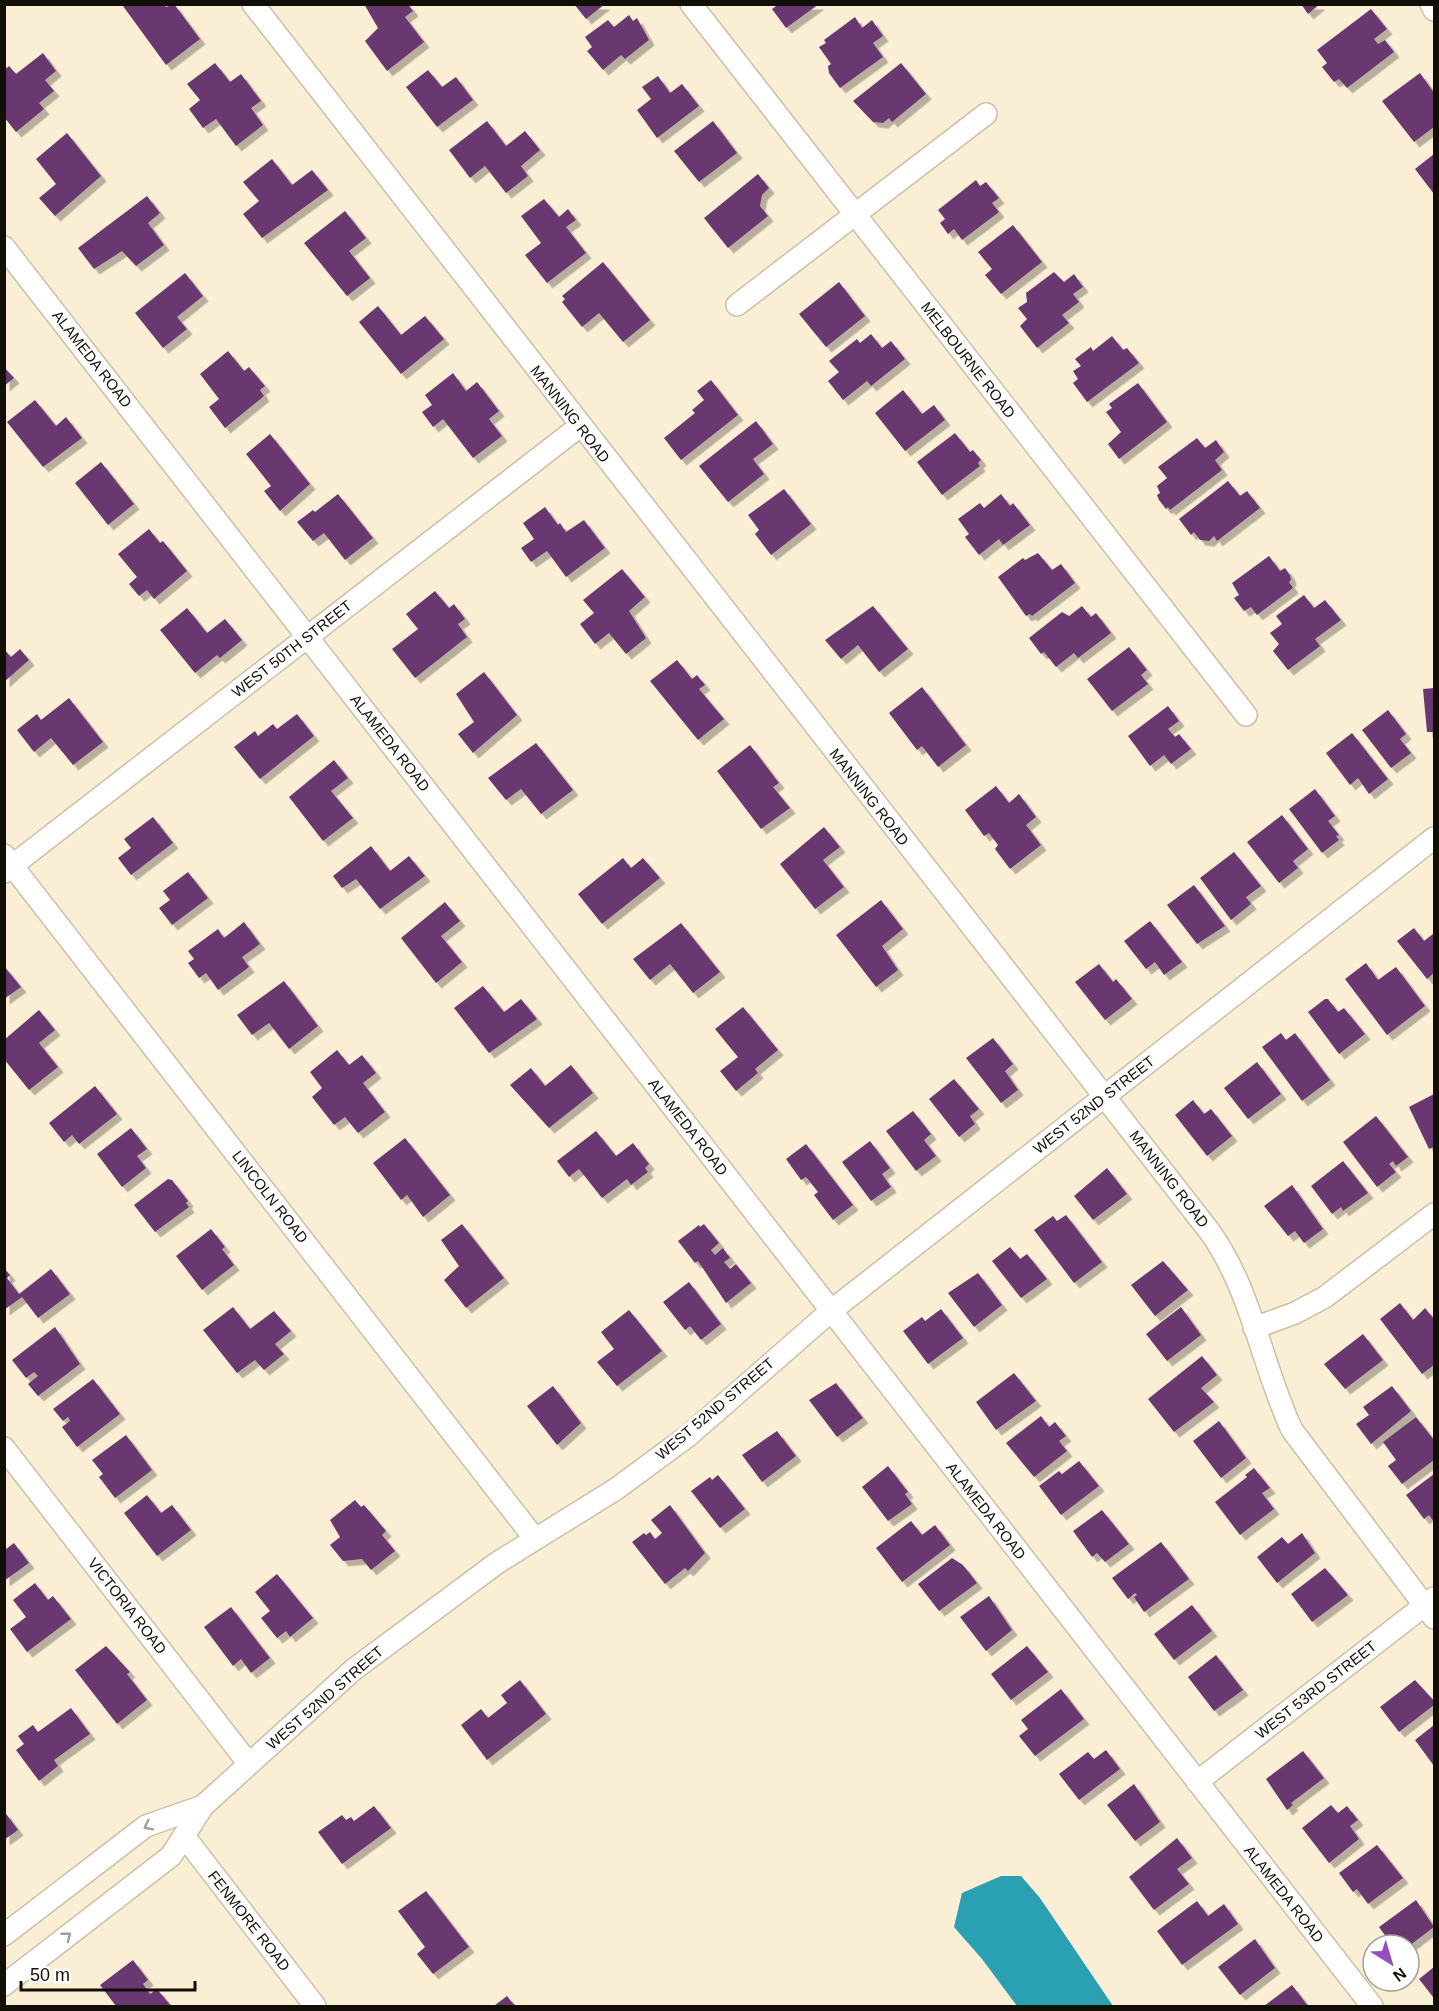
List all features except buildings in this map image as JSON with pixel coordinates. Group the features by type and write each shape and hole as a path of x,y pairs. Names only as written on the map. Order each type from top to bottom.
{"street":[{"name":"MANNING ROAD","path":"253,4 1216,1241 1233,1270 1280,1402 1297,1439 1431,1607"},
{"name":"MELBOURNE ROAD","path":"691,4 1246,715"},
{"path":"1431,4 1434,10"},
{"path":"737,305 986,114"},
{"name":"ALAMEDA ROAD","path":"4,247 1371,2007"},
{"name":"WEST 50TH STREET","path":"7,864 307,637 580,426"},
{"name":"WEST 52ND STREET","path":"4,1985 171,1856 203,1806 353,1670 497,1563 616,1489 688,1436 831,1311 1434,838"},
{"name":"LINCOLN ROAD","path":"7,864 535,1539"},
{"path":"1254,1328 1325,1297 1434,1214"},
{"name":"VICTORIA ROAD","path":"4,1448 249,1764"},
{"name":"WEST 53RD STREET","path":"1197,1782 1431,1607"},
{"path":"4,1935 146,1826 203,1806"},
{"name":"FENMORE ROAD","path":"184,1836 315,2007"}],"water":[{"path":"1001,1876 1021,1876 1040,1898 1113,2006 1017,2006 982,1959 954,1927 962,1893"}]}
